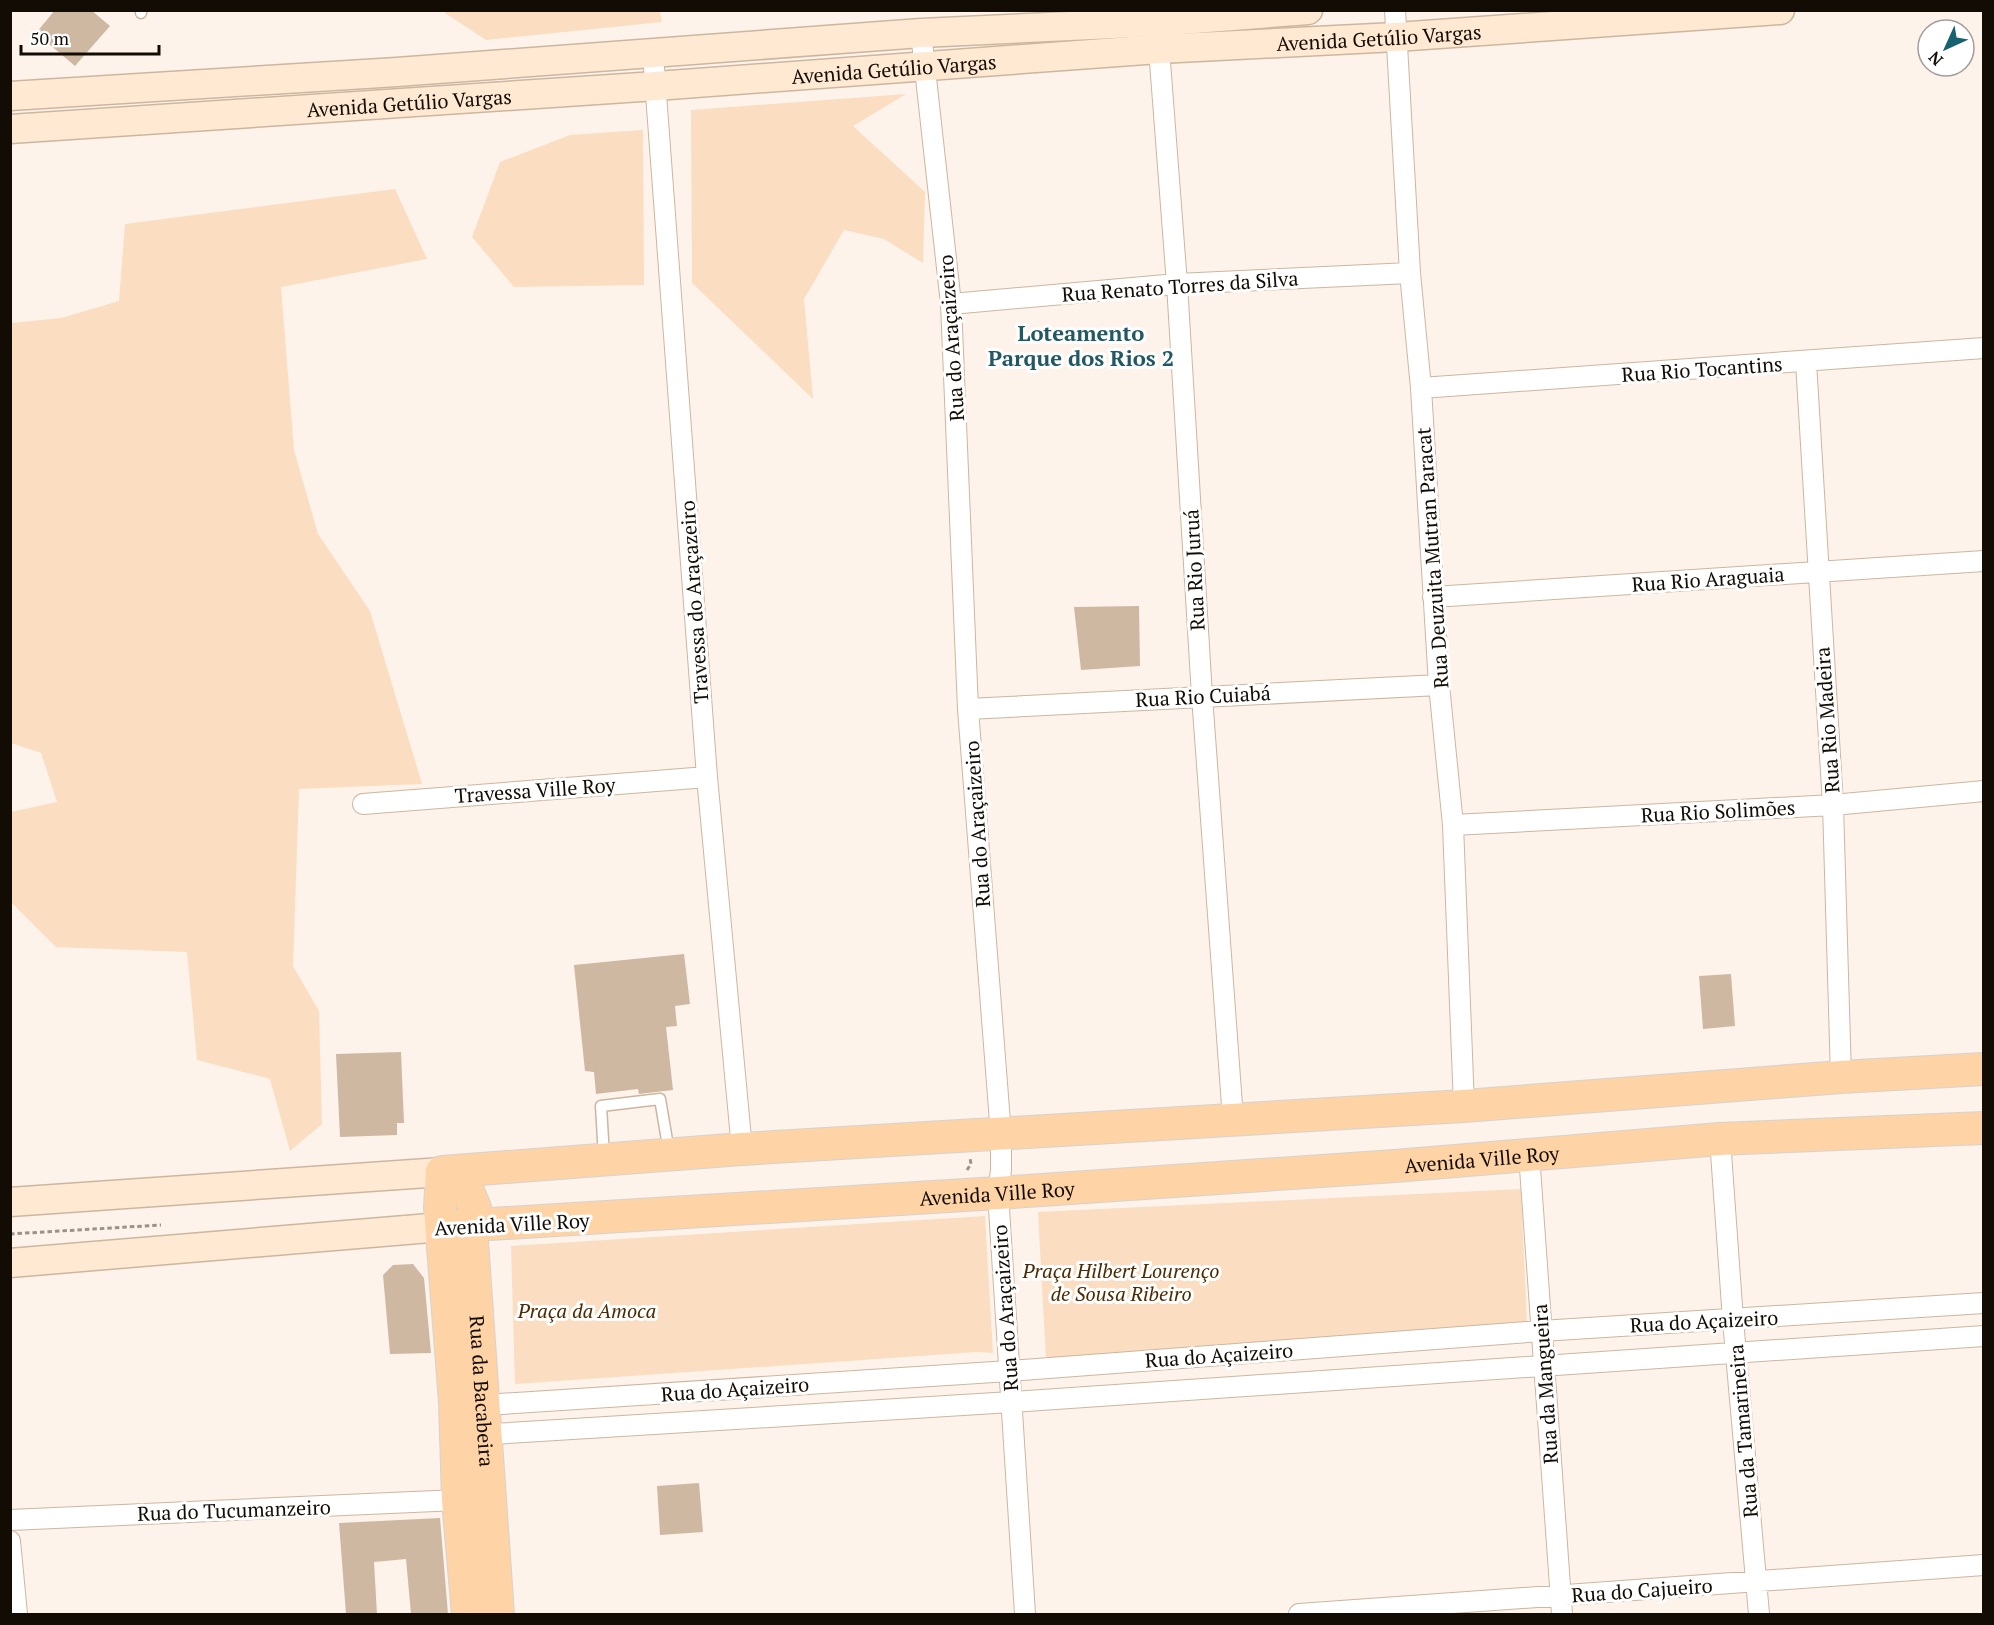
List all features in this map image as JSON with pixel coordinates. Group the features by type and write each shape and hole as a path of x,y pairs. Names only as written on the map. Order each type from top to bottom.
{"main road":[{"name":"Avenida Getúlio Vargas","path":"10,129 924,66 1158,35 1308,10"},
{"name":"Avenida Getúlio Vargas","path":"10,96 653,54 921,33 1158,35 1780,10"},
{"path":"10,1202 742,1149 1464,1106 1841,1077 1983,1069"},
{"name":"Avenida Ville Roy","path":"10,1263 456,1227 1383,1167 1720,1139 1983,1128"},
{"name":"Rua da Bacabeira","path":"449,1172 465,1184 475,1208 456,1227 470,1419 498,1614"},
{"name":"Rua da Bacabeira","path":"468,1614 458,1500 470,1419"}],"street":[{"name":"Rua Deuzuita Mutran Paracat","path":"1396,24 1410,273 1421,388 1439,685 1453,825 1464,1106"},
{"name":"Rua do Araçaizeiro","path":"921,33 951,304 968,709 1001,1135 1001,1170 998,1193 1025,1614"},
{"name":"Rua Rio Juruá","path":"1158,35 1233,1119"},
{"name":"Travessa do Araçazeiro","path":"653,54 707,777 742,1149"},
{"name":"Rua Renato Torres da Silva","path":"951,304 1177,284 1410,273"},
{"name":"Rua Rio Tocantins","path":"1421,388 1983,348"},
{"name":"Rua Rio Madeira","path":"1806,362 1833,805 1841,1077"},
{"name":"Rua Rio Araguaia","path":"1433,597 1983,561"},
{"name":"Rua Rio Cuiabá","path":"968,709 1439,685"},
{"name":"Travessa Ville Roy","path":"363,804 707,777"},
{"name":"Rua Rio Solimões","path":"1453,825 1833,805 1983,791"},
{"name":"Rua da Tamarineira","path":"1720,1139 1733,1320 1759,1614"},
{"name":"Rua da Mangueira","path":"1529,1154 1562,1605"},
{"name":"Rua do Açaizeiro","path":"470,1419 1009,1371 1541,1331 1983,1303"},
{"name":"Rua do Açaizeiro","path":"470,1419 1011,1402 1983,1336"},
{"name":"Rua do Tucumanzeiro","path":"10,1520 458,1500"},
{"path":"10,1541 17,1614"},
{"name":"Rua do Cajueiro","path":"1299,1614 1562,1605 1757,1583 1983,1565"}],"lane":[{"path":"604,1159 601,1106 660,1099 669,1155"}],"green space":[{"path":"445,11 660,11 662,22 486,40"},
{"path":"906,94 853,126 925,192 923,263 884,239 844,230 804,299 813,399 692,283 691,110"},
{"path":"643,130 644,285 514,287 472,237 500,162 570,135"},
{"path":"395,189 427,259 281,287 294,450 318,534 370,611 422,784 299,789 293,966 319,1011 322,1124 290,1151 270,1079 197,1060 187,952 56,947 11,902 11,812 57,802 41,753 11,743 11,323 61,318 119,301 125,224"},
{"name":"Praça Hilbert Lourenço de Sousa Ribeiro","path":"1521,1189 1527,1324 1046,1360 1038,1212"},
{"name":"Praça da Amoca","path":"985,1216 993,1353 977,1352 515,1384 511,1246"}],"building":[{"path":"55,10 91,10 110,26 75,66 36,33"},
{"path":"1139,606 1140,666 1081,670 1074,607"},
{"path":"684,954 690,1004 675,1006 677,1026 666,1027 673,1090 639,1094 638,1089 596,1094 594,1072 585,1071 574,965"},
{"path":"1731,974 1735,1026 1703,1029 1699,976"},
{"path":"401,1052 404,1123 397,1123 397,1135 340,1137 336,1054"},
{"path":"413,1264 424,1278 431,1353 390,1354 383,1275 393,1265"},
{"path":"699,1483 703,1532 660,1535 657,1486"},
{"path":"440,1518 448,1614 411,1614 406,1559 374,1562 377,1614 346,1614 339,1523"}],"district":[{"name":"Loteamento Parque dos Rios 2","path":"1081,344"}]}
